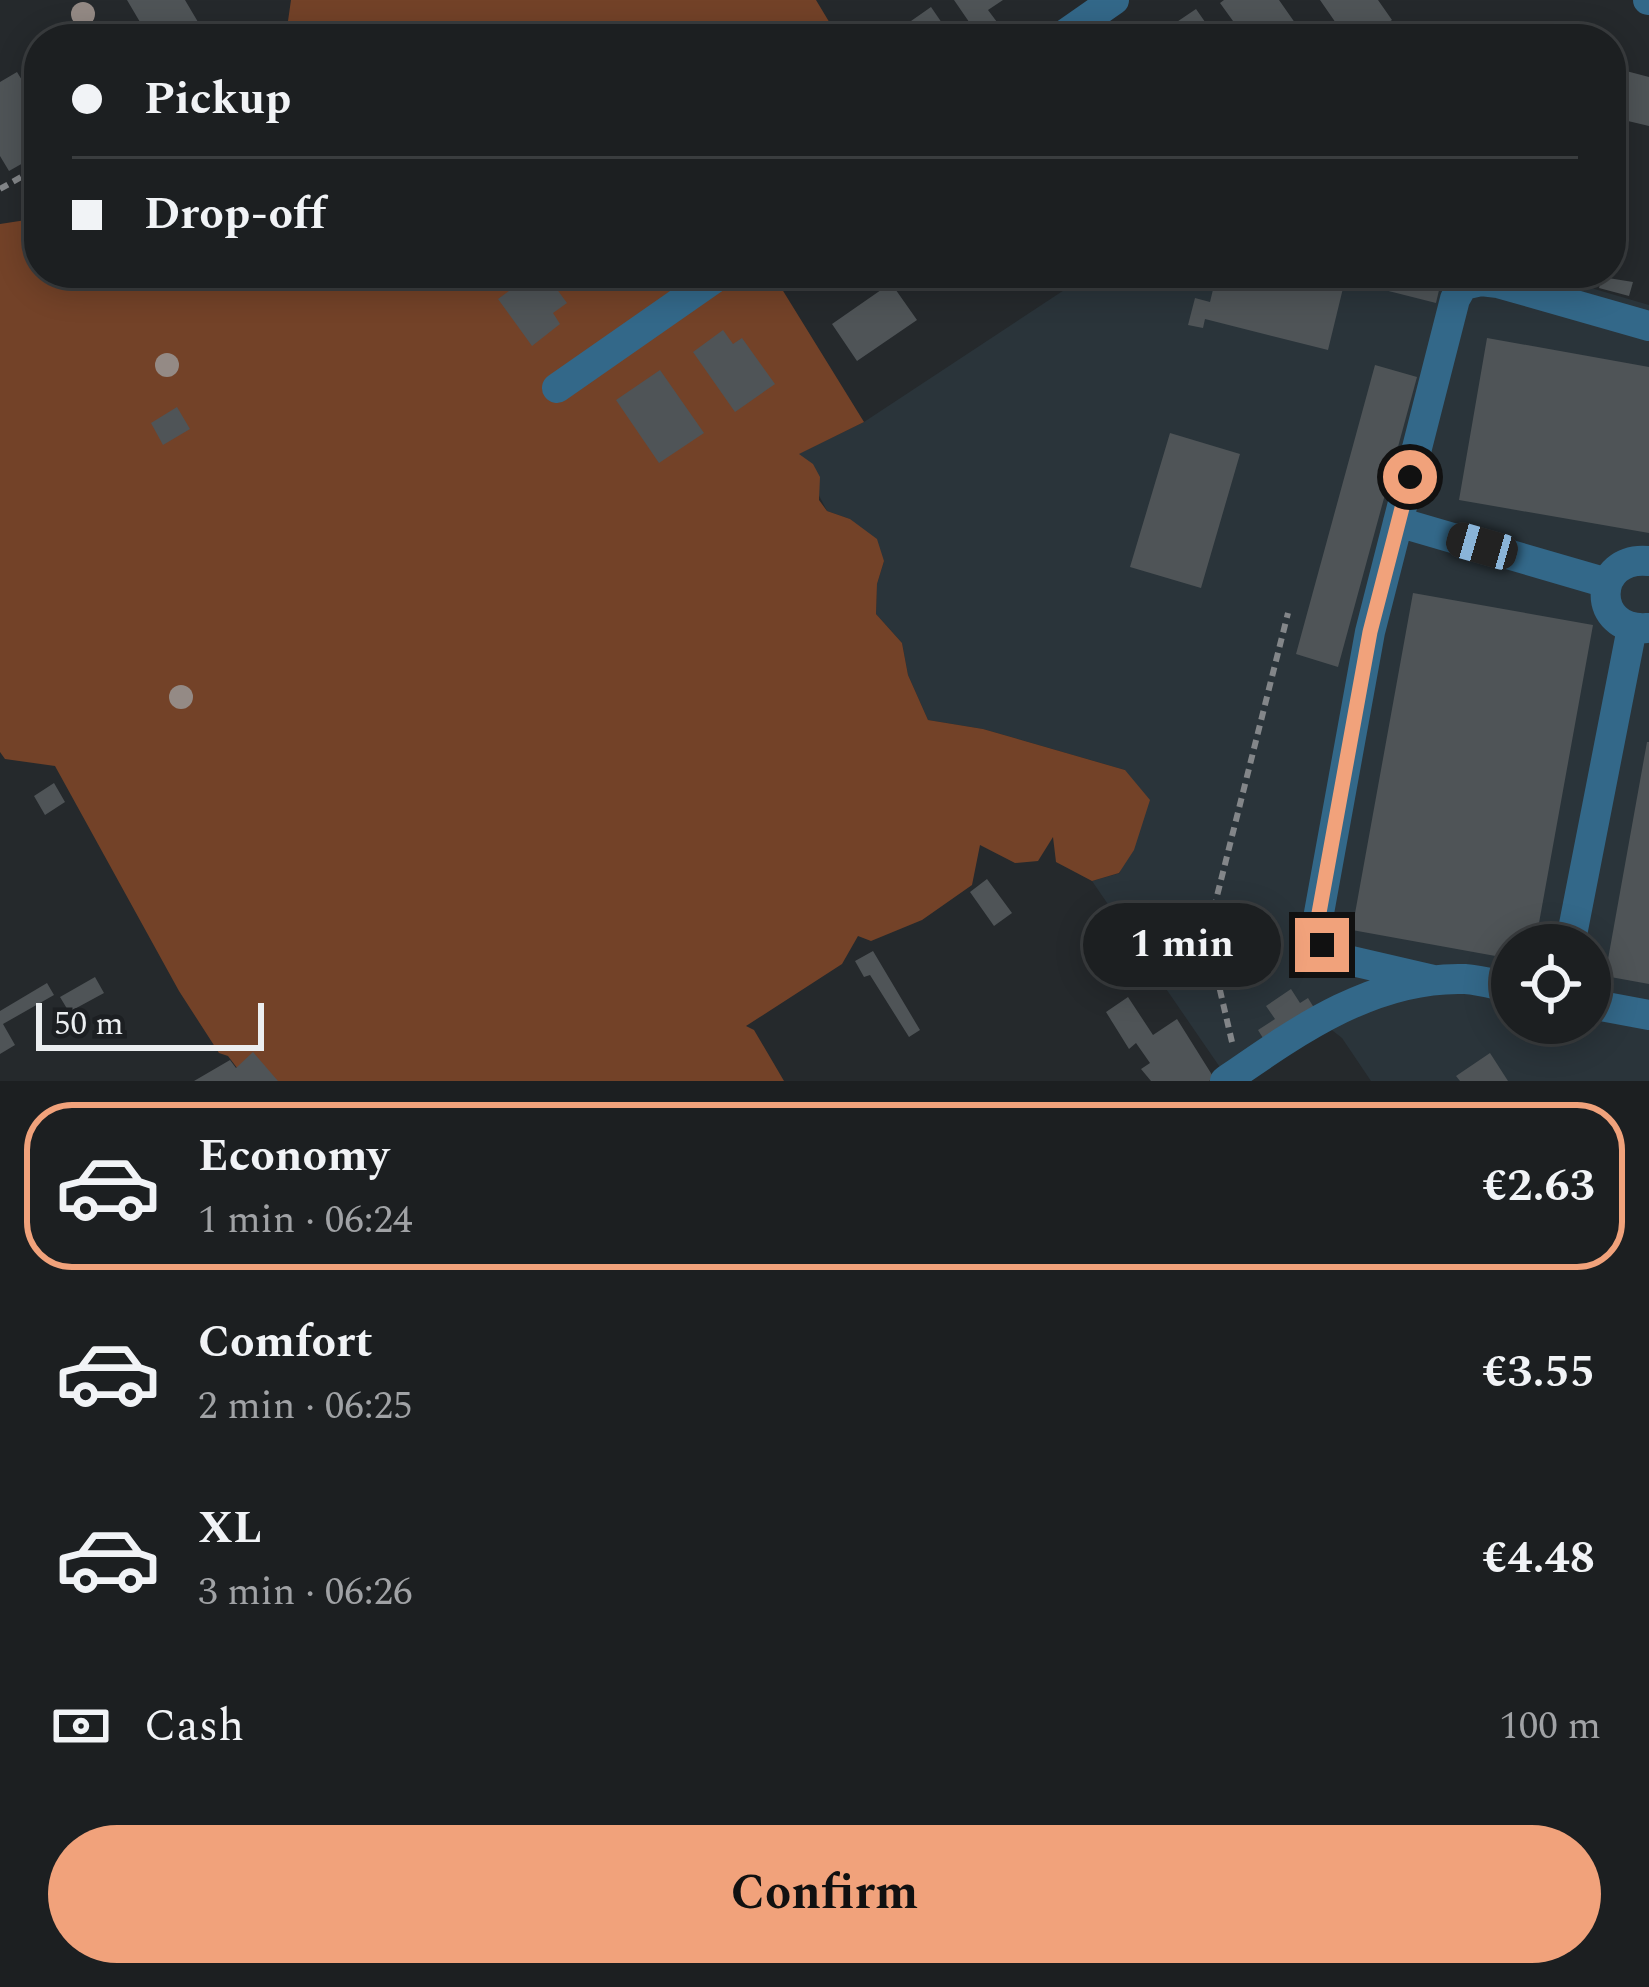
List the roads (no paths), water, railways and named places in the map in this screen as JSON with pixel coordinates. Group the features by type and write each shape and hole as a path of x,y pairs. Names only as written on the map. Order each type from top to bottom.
{"street":[{"path":"1080,24 1114,0"},
{"path":"557,388 700,288"},
{"path":"1434,980 1340,958 1322,945 1317,924 1370,632 1461,288"},
{"path":"1516,288 1649,326"},
{"path":"1399,522 1607,583"},
{"path":"1575,924 1641,628 1622,624 1607,606 1607,583 1621,565 1649,561"},
{"path":"1232,1076 1332,1013 1388,990 1434,980 1491,984"},
{"path":"1611,1008 1649,1016"}]}
